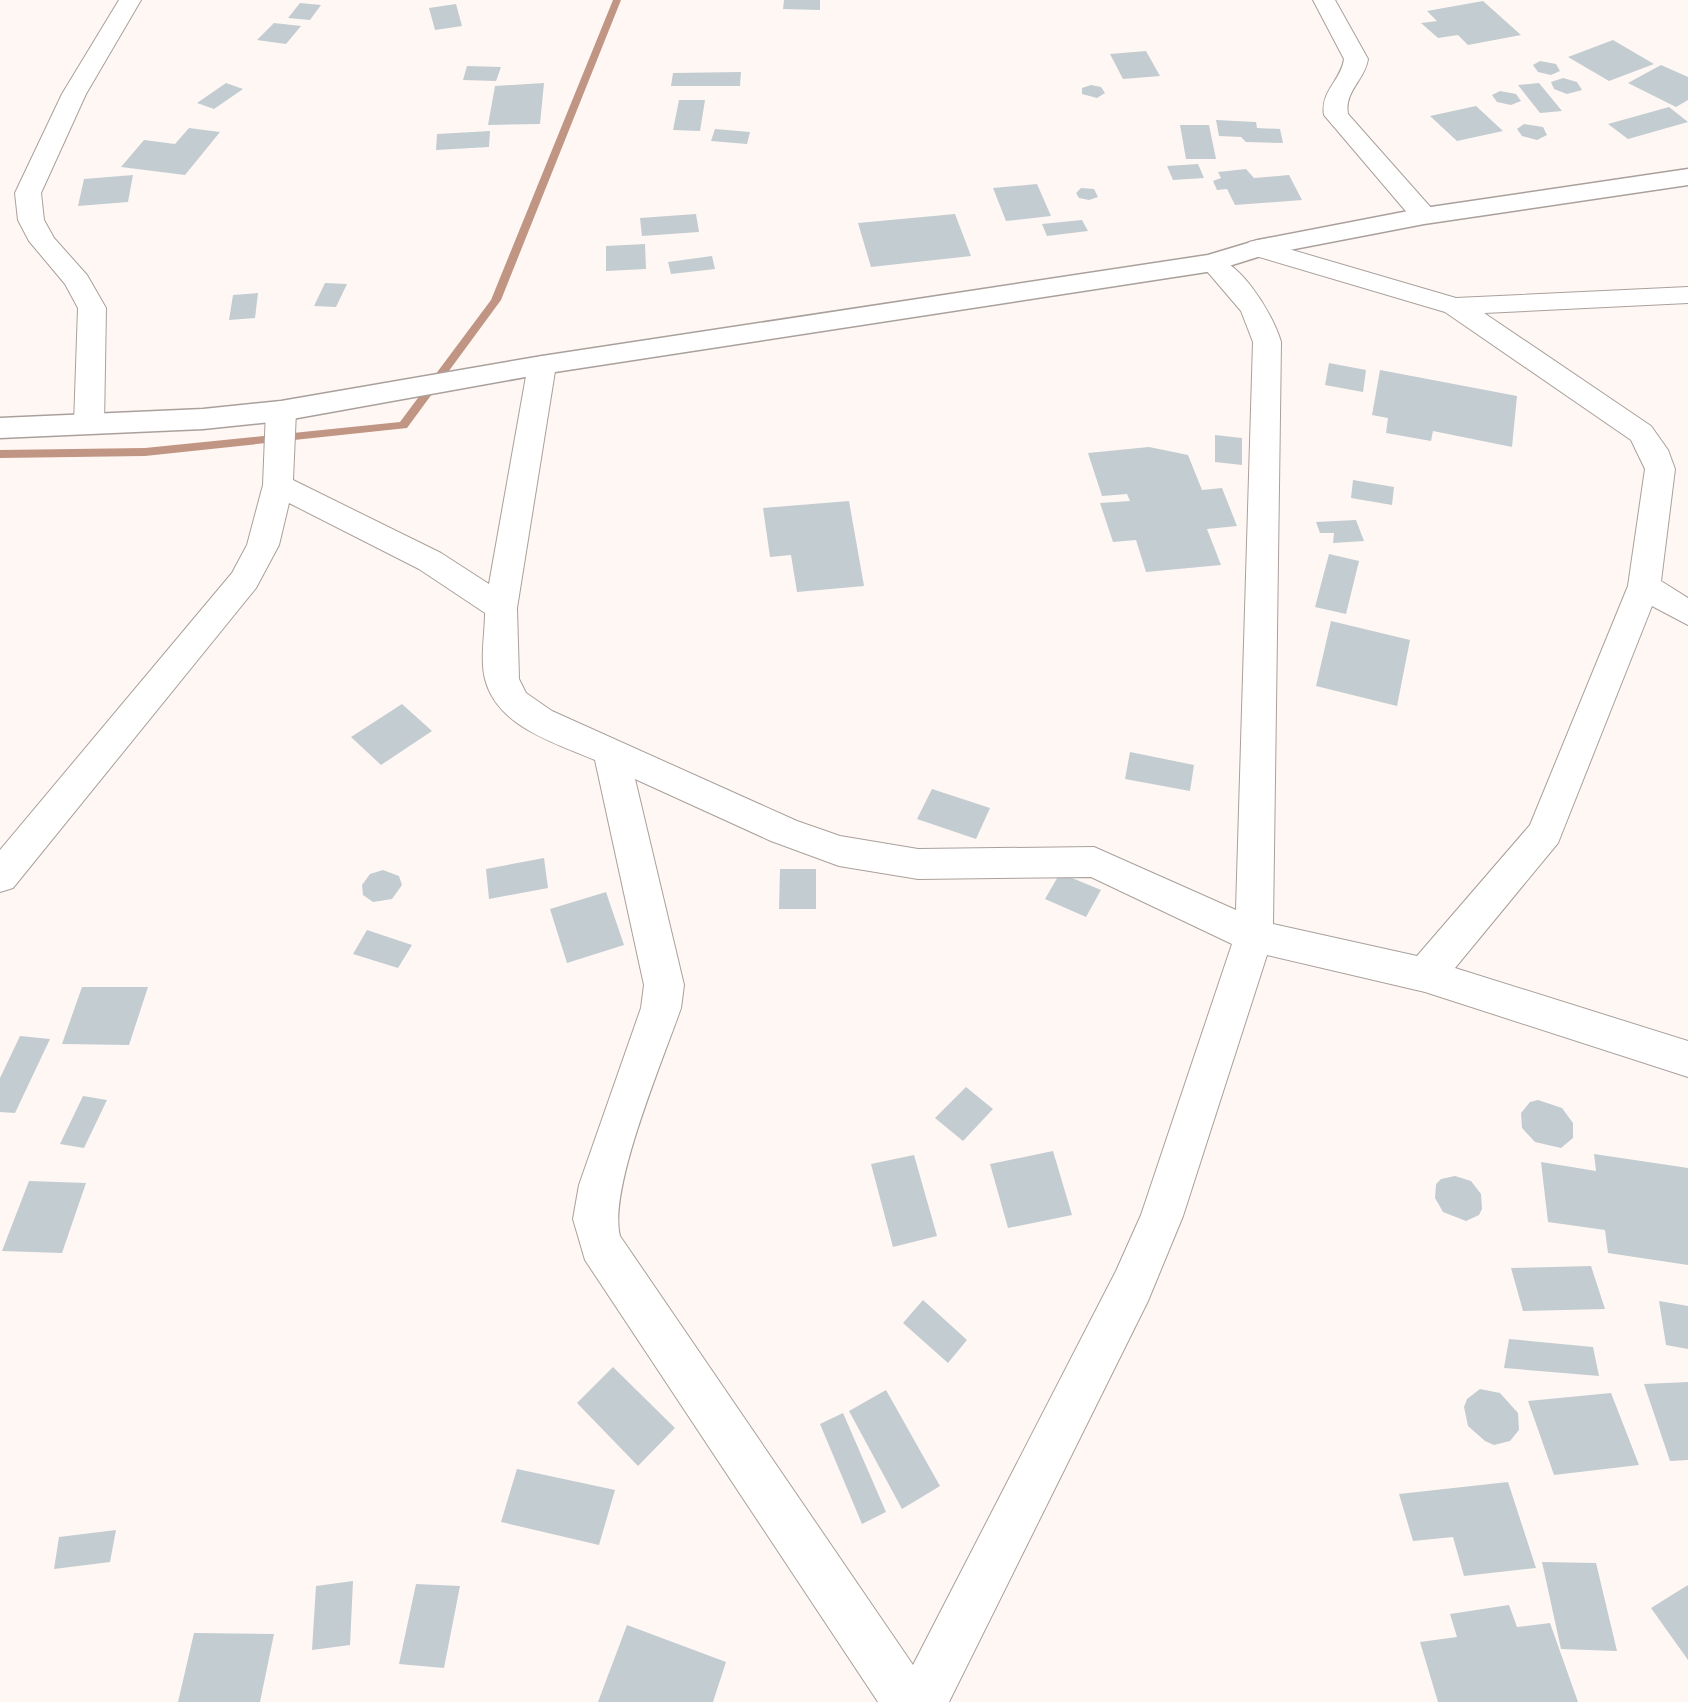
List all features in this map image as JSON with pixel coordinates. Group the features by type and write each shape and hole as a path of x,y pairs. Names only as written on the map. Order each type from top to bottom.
{"street":[{"path":"89,424 92,307 77,281 42,241 31,220 28,193 74,94 130,0"},
{"path":"1324,0 1356,59 1356,69 1336,93 1332,104 1336,115 1424,216"},
{"path":"0,428 203,419 281,411 542,365 1213,263 1258,248 1424,216 1688,177"},
{"path":"1258,248 1455,306 1641,433 1653,450 1660,469 1644,586 1545,832 1425,975"},
{"path":"922,1702 1132,1286 1162,1216 1254,936 1267,342 1262,320 1256,310 1213,263"},
{"path":"1455,306 1688,295"},
{"path":"542,365 501,608 502,679 514,702 540,720 784,831 839,851 918,864 1094,862 1254,936 1425,975 1688,1059"},
{"path":"0,877 245,580 263,545 278,485 281,411"},
{"path":"278,485 430,561 501,608"},
{"path":"1644,586 1688,613"},
{"path":"611,752 664,985 661,1008 600,1185 594,1219 600,1245 908,1702"}],"building":[{"path":"784,0 820,0 820,10 783,9"},
{"path":"1483,1 1521,35 1468,45 1458,35 1438,38 1421,23 1437,21 1427,11"},
{"path":"300,3 321,5 310,20 288,18"},
{"path":"456,4 462,26 435,30 429,8"},
{"path":"274,23 301,26 286,44 257,40"},
{"path":"1613,40 1654,64 1609,81 1568,57"},
{"path":"1146,51 1160,76 1123,79 1110,54"},
{"path":"1540,61 1556,64 1560,71 1551,75 1538,72 1533,65"},
{"path":"1661,65 1688,77 1688,100 1676,107 1628,83"},
{"path":"467,66 501,67 496,81 463,80"},
{"path":"741,72 740,86 671,86 673,73"},
{"path":"1563,78 1577,82 1582,90 1567,94 1554,89 1551,82"},
{"path":"226,83 243,89 214,109 197,103"},
{"path":"544,83 540,124 488,125 495,86"},
{"path":"1539,83 1562,111 1540,113 1518,85"},
{"path":"1091,85 1101,87 1105,93 1097,98 1082,94 1082,88"},
{"path":"1500,91 1516,94 1521,101 1511,105 1497,102 1492,95"},
{"path":"679,100 705,100 700,131 673,130"},
{"path":"1476,106 1503,131 1457,141 1430,116"},
{"path":"1669,107 1688,122 1628,139 1608,124"},
{"path":"1216,120 1256,122 1257,128 1280,129 1283,143 1246,142 1241,137 1219,136"},
{"path":"1524,124 1543,127 1547,135 1537,140 1522,136 1517,129"},
{"path":"1180,125 1209,125 1216,159 1186,159"},
{"path":"189,128 220,132 185,175 121,167 144,140 175,144"},
{"path":"715,129 750,132 747,144 711,141"},
{"path":"490,131 489,147 436,150 437,134"},
{"path":"1198,164 1204,178 1173,180 1167,166"},
{"path":"1246,169 1254,178 1289,175 1302,200 1235,205 1227,189 1217,190 1213,181 1221,178 1218,172"},
{"path":"133,175 128,202 78,206 84,179"},
{"path":"1037,184 1051,216 1006,221 993,188"},
{"path":"1081,188 1094,189 1098,197 1089,200 1079,198 1076,193"},
{"path":"696,214 699,232 642,236 640,218"},
{"path":"955,214 971,256 871,267 858,223"},
{"path":"1082,220 1088,231 1047,236 1042,224"},
{"path":"645,244 646,269 606,271 606,246"},
{"path":"712,256 715,269 671,274 668,262"},
{"path":"325,283 347,284 336,307 314,306"},
{"path":"258,293 255,318 229,320 233,295"},
{"path":"1329,363 1366,370 1363,392 1325,385"},
{"path":"1380,370 1517,396 1512,447 1433,431 1431,441 1386,433 1388,418 1372,415"},
{"path":"1215,435 1242,438 1242,465 1215,462"},
{"path":"1149,447 1188,455 1202,490 1222,488 1237,526 1207,529 1221,565 1146,572 1136,540 1113,542 1100,503 1130,501 1127,494 1102,496 1088,453"},
{"path":"1353,480 1394,487 1392,505 1351,498"},
{"path":"849,501 864,586 797,592 791,555 770,557 763,508"},
{"path":"1356,520 1364,541 1333,543 1334,533 1320,533 1316,522"},
{"path":"1329,554 1359,561 1346,614 1315,607"},
{"path":"1331,621 1410,640 1397,706 1316,686"},
{"path":"402,704 432,731 381,765 351,737"},
{"path":"1130,752 1194,765 1190,791 1125,779"},
{"path":"932,789 990,808 976,839 917,819"},
{"path":"544,858 548,888 489,899 486,869"},
{"path":"780,869 816,869 816,909 779,909"},
{"path":"383,870 399,876 402,885 392,899 373,902 363,895 362,885 370,874"},
{"path":"1060,873 1101,890 1086,917 1045,899"},
{"path":"606,892 624,945 567,963 550,909"},
{"path":"367,930 412,945 398,968 353,954"},
{"path":"82,987 148,987 129,1045 62,1044"},
{"path":"20,1036 50,1039 15,1113 0,1112 0,1078"},
{"path":"966,1087 993,1109 963,1141 935,1118"},
{"path":"83,1096 107,1100 84,1148 60,1144"},
{"path":"1538,1100 1562,1108 1573,1123 1573,1138 1561,1148 1535,1142 1522,1128 1521,1113 1530,1102"},
{"path":"1053,1151 1072,1215 1008,1228 990,1164"},
{"path":"1594,1154 1688,1168 1688,1265 1608,1253 1605,1230 1548,1222 1541,1162 1596,1171"},
{"path":"914,1155 937,1236 893,1247 871,1164"},
{"path":"1455,1176 1471,1181 1481,1194 1482,1209 1479,1215 1466,1221 1443,1212 1435,1198 1436,1184 1441,1179"},
{"path":"29,1181 86,1183 62,1253 2,1251"},
{"path":"1591,1266 1605,1309 1523,1311 1511,1268"},
{"path":"923,1300 967,1340 948,1363 903,1323"},
{"path":"1659,1301 1688,1306 1688,1349 1666,1345"},
{"path":"1509,1339 1593,1347 1599,1376 1504,1368"},
{"path":"613,1367 675,1428 638,1466 577,1403"},
{"path":"1688,1382 1688,1460 1670,1461 1644,1384"},
{"path":"1480,1389 1500,1393 1518,1413 1519,1430 1510,1441 1494,1445 1468,1426 1464,1407 1467,1399"},
{"path":"886,1390 940,1486 902,1509 849,1411"},
{"path":"1611,1393 1639,1465 1554,1475 1528,1401"},
{"path":"843,1413 886,1512 862,1524 820,1424"},
{"path":"517,1469 615,1490 599,1545 501,1522"},
{"path":"1508,1482 1536,1568 1464,1576 1453,1537 1413,1541 1399,1494"},
{"path":"116,1530 110,1562 54,1569 59,1537"},
{"path":"1542,1562 1596,1563 1617,1651 1561,1649"},
{"path":"353,1581 350,1645 312,1650 316,1586"},
{"path":"416,1584 460,1586 444,1668 399,1664"},
{"path":"1688,1585 1688,1660 1651,1608"},
{"path":"1509,1605 1517,1627 1550,1623 1578,1702 1438,1702 1420,1642 1457,1637 1450,1614"},
{"path":"627,1625 726,1662 713,1702 598,1702"},
{"path":"194,1633 274,1634 260,1702 178,1702"}],"waterway":[{"path":"0,454 145,452 403,425 496,300 617,0"}]}
